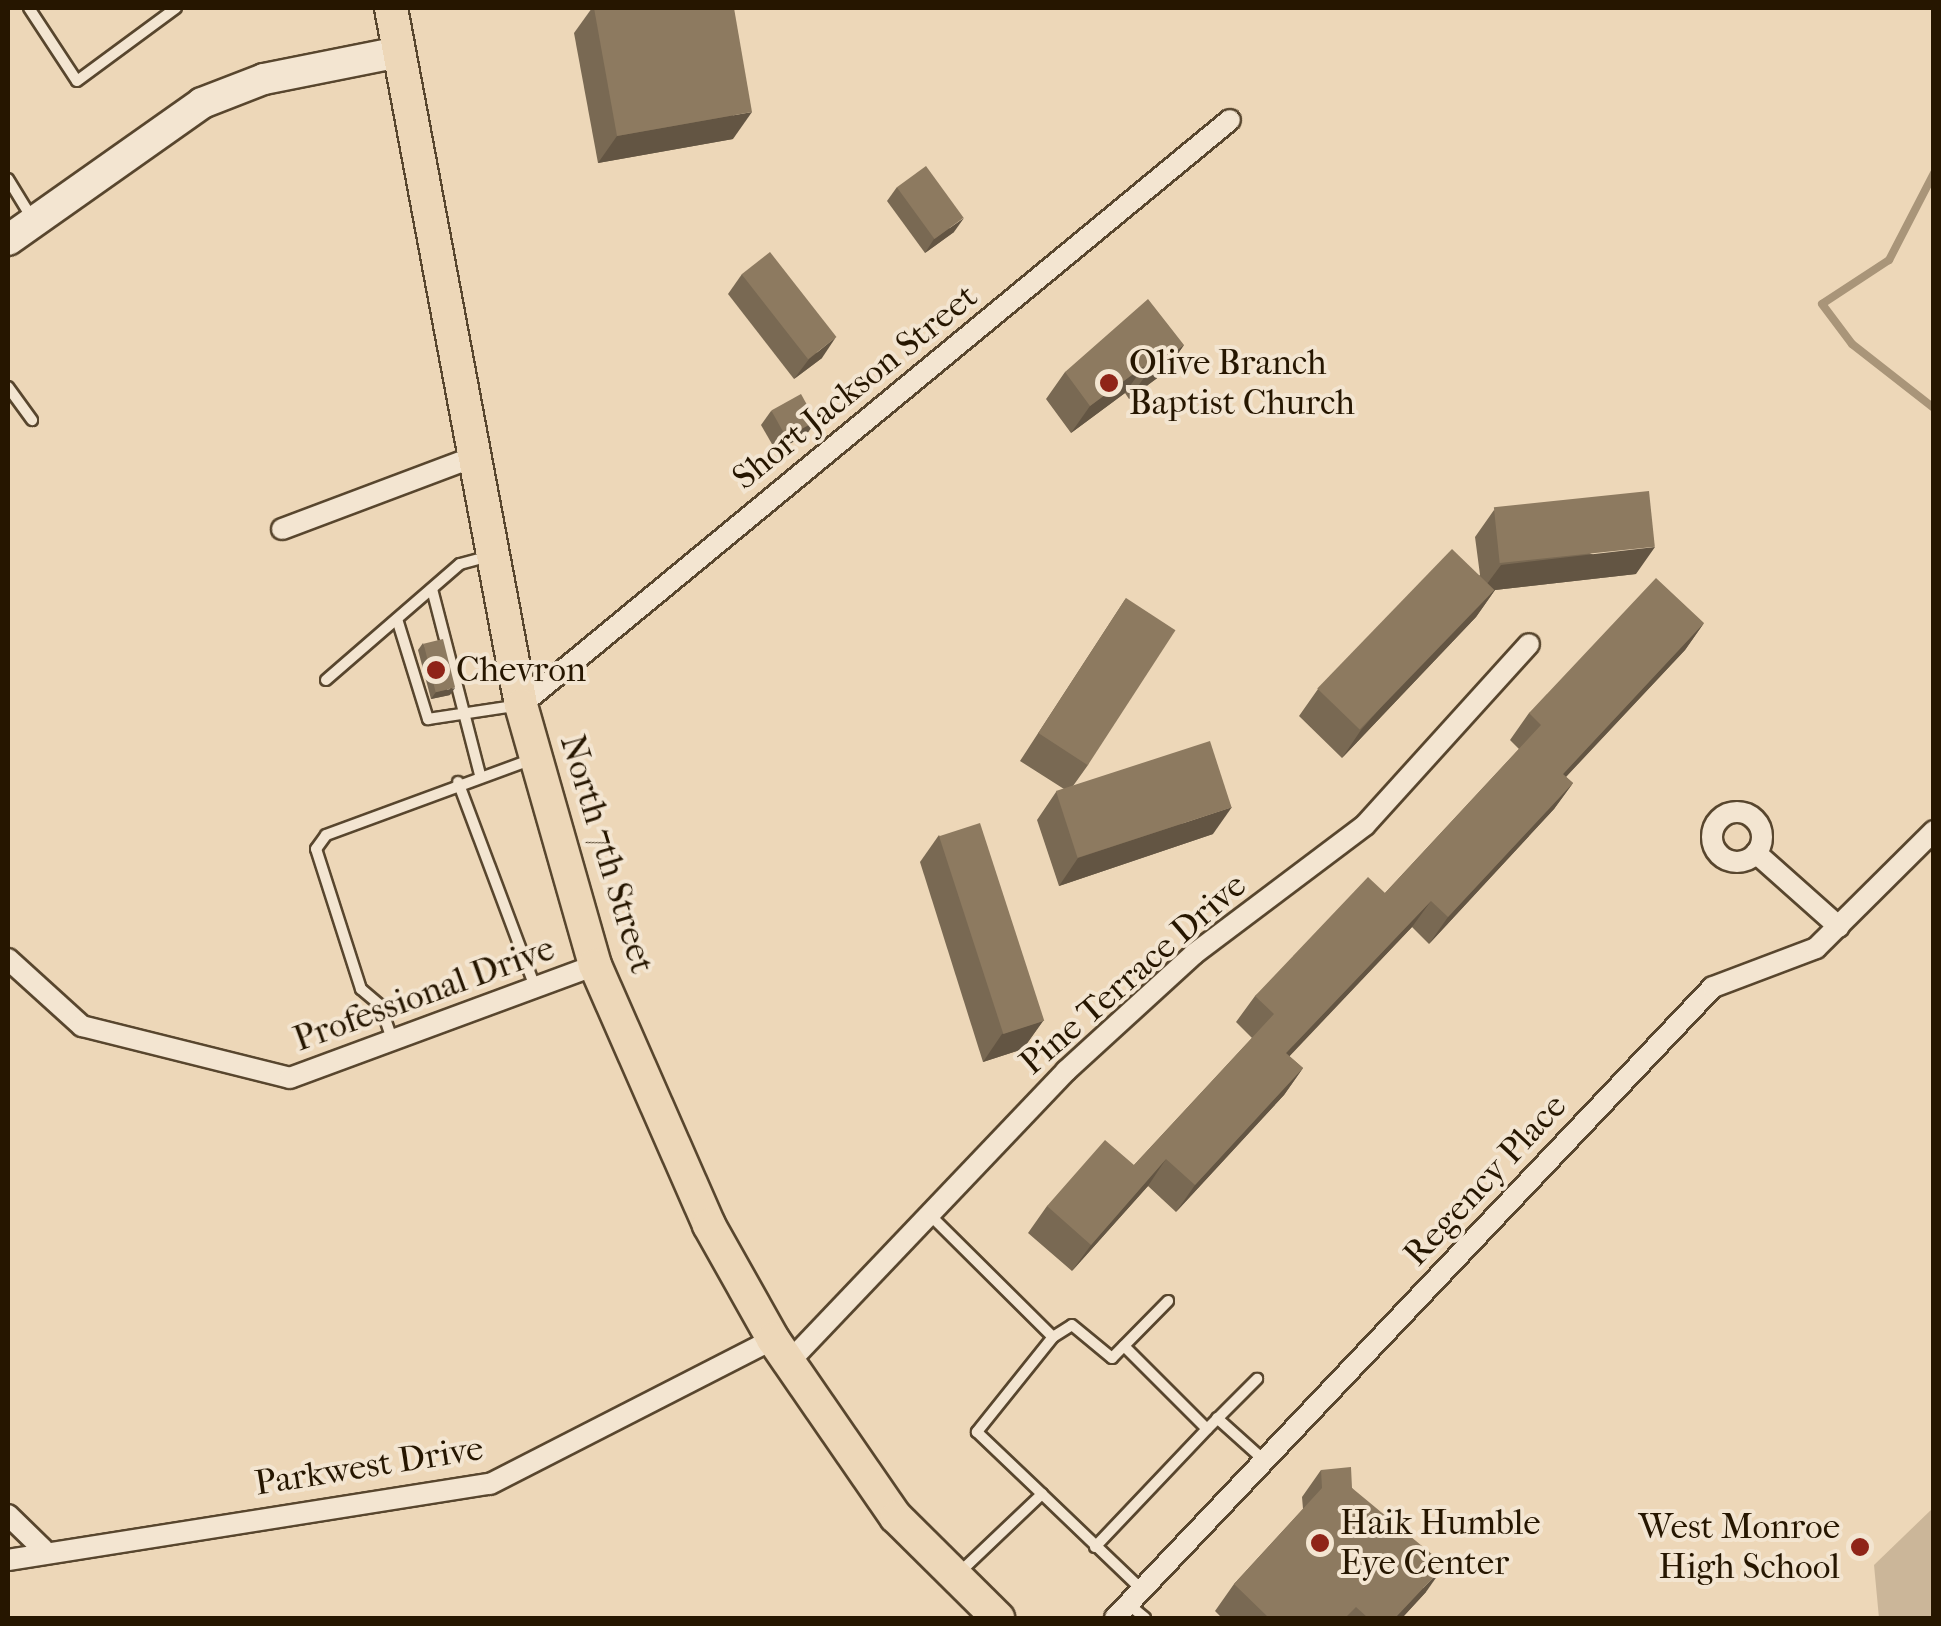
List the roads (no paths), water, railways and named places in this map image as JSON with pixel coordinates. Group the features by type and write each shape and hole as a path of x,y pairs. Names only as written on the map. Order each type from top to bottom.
{"main road":[{"name":"North 7th Street","path":"391,8 521,704 596,965 710,1225 781,1350 896,1517 998,1618"}],"street":[{"path":"8,240 202,103 264,80 399,52"},
{"name":"Short Jackson Street","path":"521,704 1230,120"},
{"path":"282,530 474,456"},
{"name":"Pine Terrace Drive","path":"781,1350 929,1215 1194,954 1364,825 1529,644"},
{"name":"Regency Place","path":"1133,1608 1265,1461 1713,986 1816,948 1934,832"},
{"path":"1756,853 1839,928"},
{"name":"Professional Drive","path":"8,959 82,1026 275,1077 324,1072 596,965"},
{"name":"Parkwest Drive","path":"8,1560 43,1549 490,1484 781,1350"},
{"path":"8,1515 43,1549"}],"lane":[{"path":"29,8 77,82 176,8"},
{"path":"8,178 34,220"},
{"path":"8,387 32,420"},
{"path":"326,680 460,564 493,556"},
{"path":"432,588 480,774"},
{"path":"397,619 424,714 467,717 521,704"},
{"path":"393,1042 380,1004 361,988 316,848 326,835 458,782 534,759"},
{"path":"458,782 535,988"},
{"path":"929,1215 1053,1337"},
{"path":"1133,1608 1095,1547 977,1432 1053,1337 1072,1325 1112,1358 1168,1301"},
{"path":"1124,1346 1207,1429"},
{"path":"1095,1547 1256,1379"},
{"path":"1217,1418 1265,1461"},
{"path":"956,1576 1042,1494"}],"waterway":[{"path":"1934,173 1889,260 1822,304 1852,344 1934,408"}],"place":[{"name":"Olive Branch Baptist Church","path":"1109,383"},
{"name":"Chevron","path":"436,670"},
{"name":"Haik Humble Eye Center","path":"1320,1543"},
{"name":"West Monroe High School","path":"1860,1547"}]}
